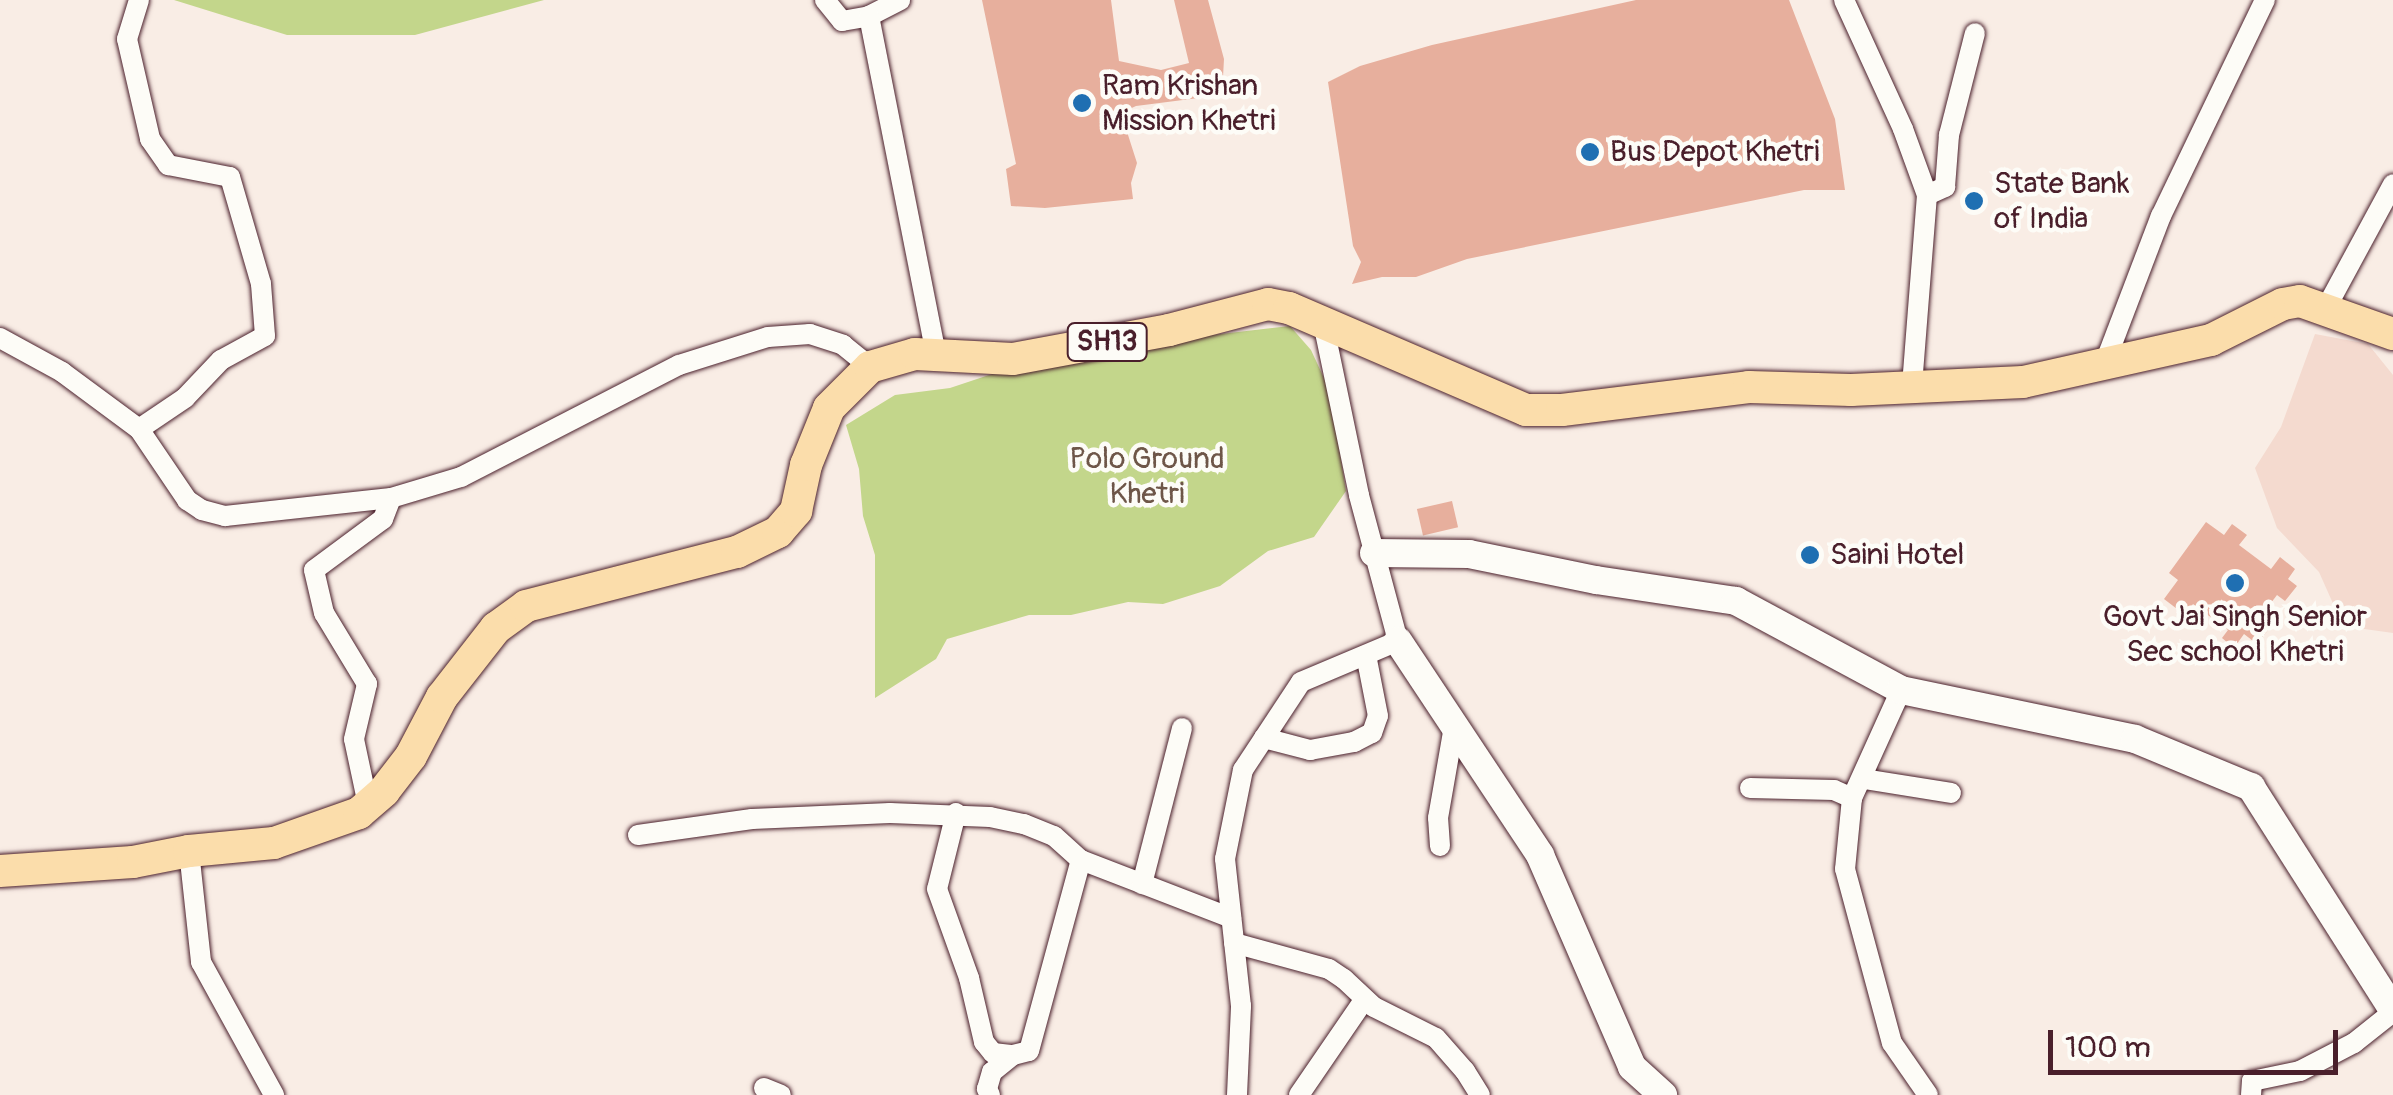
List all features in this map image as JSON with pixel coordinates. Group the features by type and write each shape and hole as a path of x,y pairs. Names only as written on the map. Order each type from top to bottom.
{"main road":[{"name":"SH13","path":"0,872 133,862 274,843 359,813 411,756 442,697 496,628 526,606 737,552 778,532 796,511 806,465 829,408 870,367 915,354 1013,359 1169,330 1268,304 1323,322 1526,410 1562,410 1749,387 2023,382 2211,340 2283,304 2300,301 2390,326"}],"street":[{"path":"139,0 127,39 150,140 168,164 230,177 262,284 264,336 221,360 185,398 139,429"},
{"path":"825,0 842,20 869,16 900,0"},
{"path":"1844,0 1903,129 1927,195 1912,387"},
{"path":"2104,365 2161,216 2265,0"},
{"path":"869,16 936,353"},
{"path":"1927,195 1945,188 1950,135 1975,33"},
{"path":"2325,310 2393,184"},
{"path":"1323,322 1374,553 1398,641 1540,856 1632,1066 1663,1095"},
{"path":"0,338 62,372 139,429 187,500 202,510 225,516 390,498 461,477 680,364 745,343 810,334 843,345 870,367"},
{"path":"368,805 354,740 367,684 324,613 314,570 383,519 390,498"},
{"path":"1374,553 1469,554 1596,580 1736,600 1901,690 2135,738 2251,787 2393,1011 2354,1043 2300,1071 2252,1081 2251,1095"},
{"path":"1237,1095 1241,1006 1224,859 1243,770 1301,682 1398,641"},
{"path":"1264,738 1310,750 1354,742 1372,733 1378,716 1366,655"},
{"path":"1901,690 1864,779 1852,798 1845,870 1892,1043 1928,1095"},
{"path":"1440,846 1438,818 1454,726"},
{"path":"1142,884 1182,728"},
{"path":"1864,779 1951,793"},
{"path":"1750,788 1834,790 1852,798"},
{"path":"638,835 752,819 956,813 1024,824 1054,836 1081,860 1231,918"},
{"path":"956,813 939,870 941,909 969,978 984,1042 994,1053 1014,1055"},
{"path":"189,855 204,969 274,1095"},
{"path":"990,1095 986,1089 992,1072 1031,1046 1081,860"},
{"path":"1234,943 1329,969 1364,1000 1436,1038 1480,1095"},
{"path":"1299,1095 1364,1000"}],"shaded area":[{"path":"2315,334 2368,344 2393,375 2393,633 2343,626 2319,572 2277,528 2255,468 2281,427"}],"green space":[{"path":"174,0 544,0 415,35 287,35"},
{"name":"Polo Ground Khetri","path":"1290,326 1311,350 1330,391 1346,491 1314,537 1268,551 1220,586 1163,604 1128,602 1071,615 1029,615 947,639 936,659 875,698 875,555 863,516 859,469 846,425 895,395 950,388 998,372 1178,339"}],"building":[{"name":"Ram Krishan Mission Khetri","path":"982,0 1111,0 1119,61 1161,70 1189,63 1174,0 1208,0 1224,59 1222,95 1136,106 1121,113 1137,163 1131,183 1133,199 1045,208 1011,206 1006,169 1016,164"},
{"name":"Bus Depot Khetri","path":"1636,0 1789,0 1835,119 1845,190 1804,190 1467,259 1416,277 1382,277 1352,284 1361,262 1353,246 1328,82 1360,66 1432,45"},
{"path":"1452,501 1458,527 1423,535 1417,509"},
{"name":"Govt Jai Singh Senior Sec school Khetri","path":"2206,522 2224,535 2232,524 2247,535 2239,545 2271,569 2280,557 2295,569 2288,579 2297,586 2285,601 2277,595 2258,620 2269,629 2257,644 2244,634 2234,648 2222,638 2228,630 2193,604 2185,615 2164,599 2178,580 2169,573"}],"place":[{"name":"Ram Krishan Mission Khetri","path":"1082,103"},
{"name":"Bus Depot Khetri","path":"1590,152"},
{"name":"State Bank of India","path":"1974,201"},
{"name":"Saini Hotel","path":"1810,555"},
{"name":"Govt Jai Singh Senior Sec school Khetri","path":"2235,583"}]}
